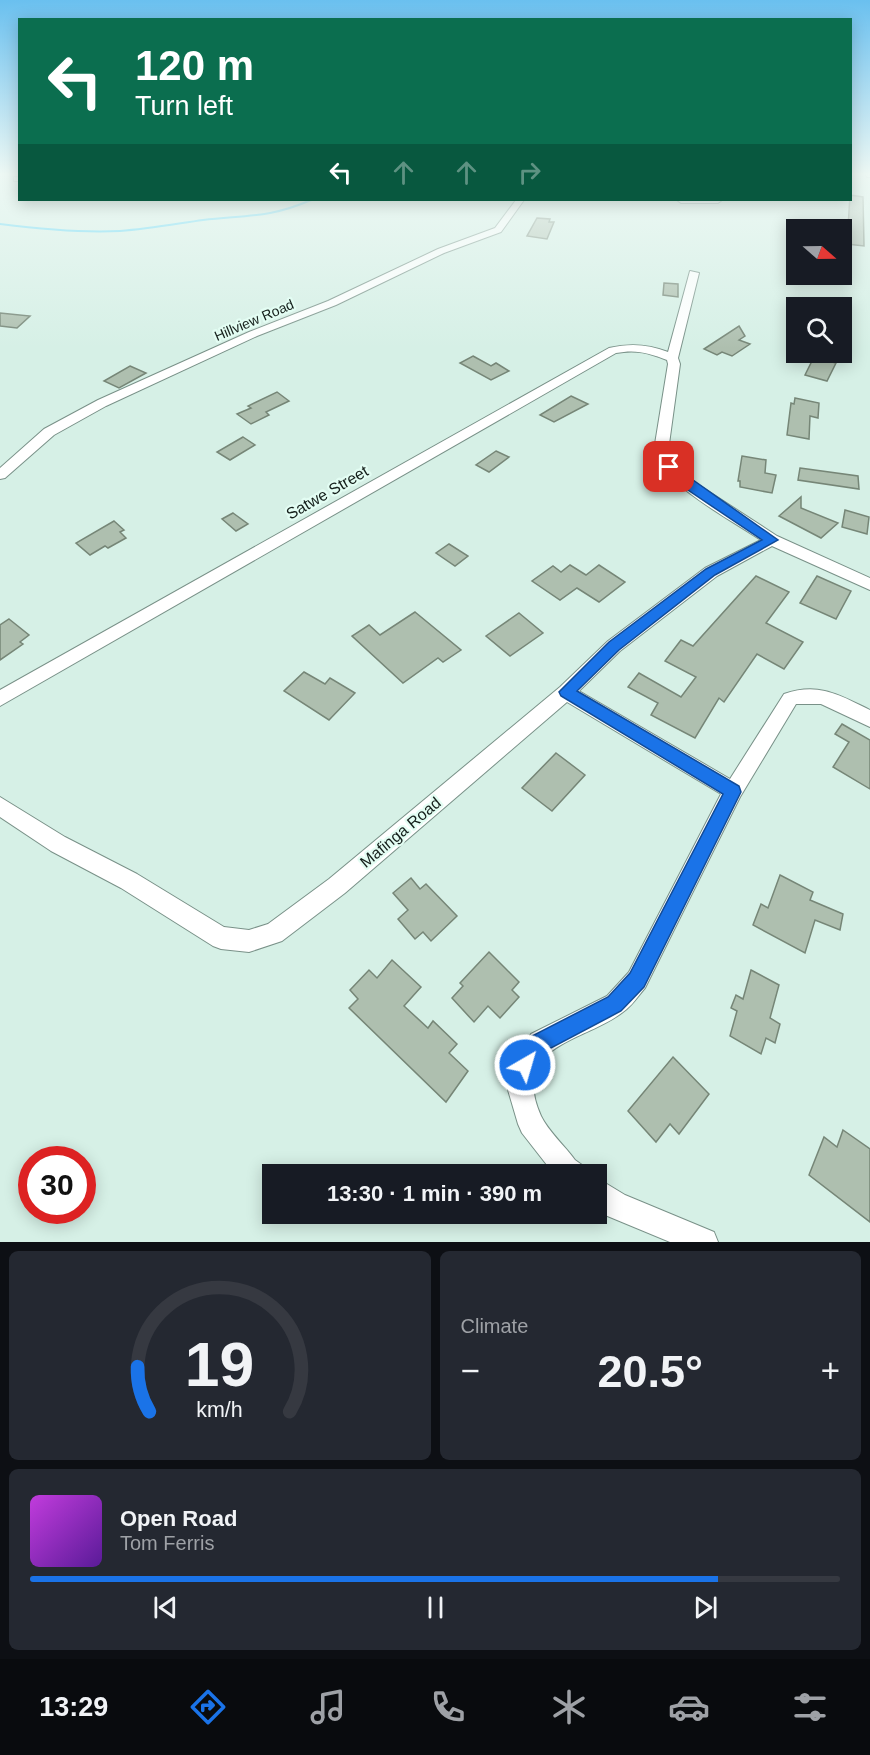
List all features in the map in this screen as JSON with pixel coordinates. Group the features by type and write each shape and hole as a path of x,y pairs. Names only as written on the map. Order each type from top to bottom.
{"street":[{"name":"Hillview Road","path":"0,475 49,432 102,403 253,334 332,303 441,251 493,232"},
{"path":"694,273 673,361 662,444 663,455 669,467 683,481 772,540 870,584"},
{"name":"Satwe Street","path":"0,699 613,351 630,346 650,349 673,361"},
{"name":"Mafinga Road","path":"0,806 58,844 129,881 221,938 249,941 274,933 336,886 566,692 614,646 711,572 772,540"},
{"path":"566,692 733,792"},
{"path":"562,1164 531,1124 521,1090 525,1065 540,1043 615,1004 637,980 733,792 790,699 802,694 819,695 870,719"},
{"path":"607,1199 615,1205 702,1241"}],"building":[{"path":"529,232 550,232 547,239 527,236"},
{"path":"852,232 864,232 864,246 852,245"},
{"path":"664,283 678,284 678,297 663,295"},
{"path":"0,313 30,316 17,328 0,326"},
{"path":"739,326 745,336 739,340 750,344 732,356 722,352 717,355 704,349"},
{"path":"473,356 491,366 496,363 509,371 491,380 460,363"},
{"path":"811,363 836,363 827,381 805,375"},
{"path":"130,366 146,373 119,388 104,381"},
{"path":"277,392 289,401 266,412 269,415 251,424 237,414 251,408 248,406"},
{"path":"571,396 588,404 554,422 540,415"},
{"path":"795,398 819,403 818,418 810,416 809,439 787,435 791,403 794,404"},
{"path":"243,437 255,445 230,460 217,452"},
{"path":"496,451 509,457 489,472 476,465"},
{"path":"742,456 766,460 765,473 776,475 772,493 740,487 740,481 738,481"},
{"path":"800,468 858,476 859,489 798,480"},
{"path":"801,497 801,508 838,523 821,538 779,516"},
{"path":"845,510 869,517 867,534 842,527"},
{"path":"233,513 248,524 236,531 222,519"},
{"path":"114,521 124,530 120,532 126,538 90,555 76,543"},
{"path":"449,544 468,556 455,566 436,553"},
{"path":"570,565 586,575 599,565 625,582 599,602 577,588 560,600 532,581 553,566 561,572"},
{"path":"756,576 789,592 766,623 803,642 784,669 757,654 724,702 719,698 695,738 651,715 658,703 628,687 639,673 681,697 696,677 665,661 681,640 693,646"},
{"path":"817,576 851,591 836,619 800,603"},
{"path":"415,612 461,650 443,662 438,658 403,683 352,636 369,625 380,635"},
{"path":"519,613 543,633 510,656 486,636"},
{"path":"9,619 29,635 20,642 23,644 0,660 0,625"},
{"path":"304,672 325,684 330,678 355,693 329,720 284,691"},
{"path":"842,724 870,740 870,789 833,767 849,742 835,734"},
{"path":"556,753 585,775 552,811 522,788"},
{"path":"780,875 813,892 810,900 843,914 840,930 815,920 805,953 753,925 761,904 768,908"},
{"path":"411,878 420,889 426,884 457,916 431,941 423,932 415,939 398,919 408,910 393,893"},
{"path":"489,952 519,982 512,990 519,997 500,1018 488,1006 474,1022 452,998 463,986 460,983"},
{"path":"392,960 421,987 404,1006 428,1028 433,1021 457,1044 449,1053 468,1071 446,1102 349,1008 358,999 350,990 369,970 377,978"},
{"path":"751,970 779,985 770,1018 780,1024 775,1043 766,1038 761,1054 730,1036 737,1011 731,1008 736,995 743,999"},
{"path":"673,1057 709,1094 679,1134 670,1124 656,1142 628,1111"},
{"path":"843,1130 870,1149 870,1222 809,1175 824,1137 837,1147"}],"route":[{"path":"525,1065 540,1043 615,1004 637,980 733,792 566,692 614,646 711,572 772,540 683,481 669,467"}]}
